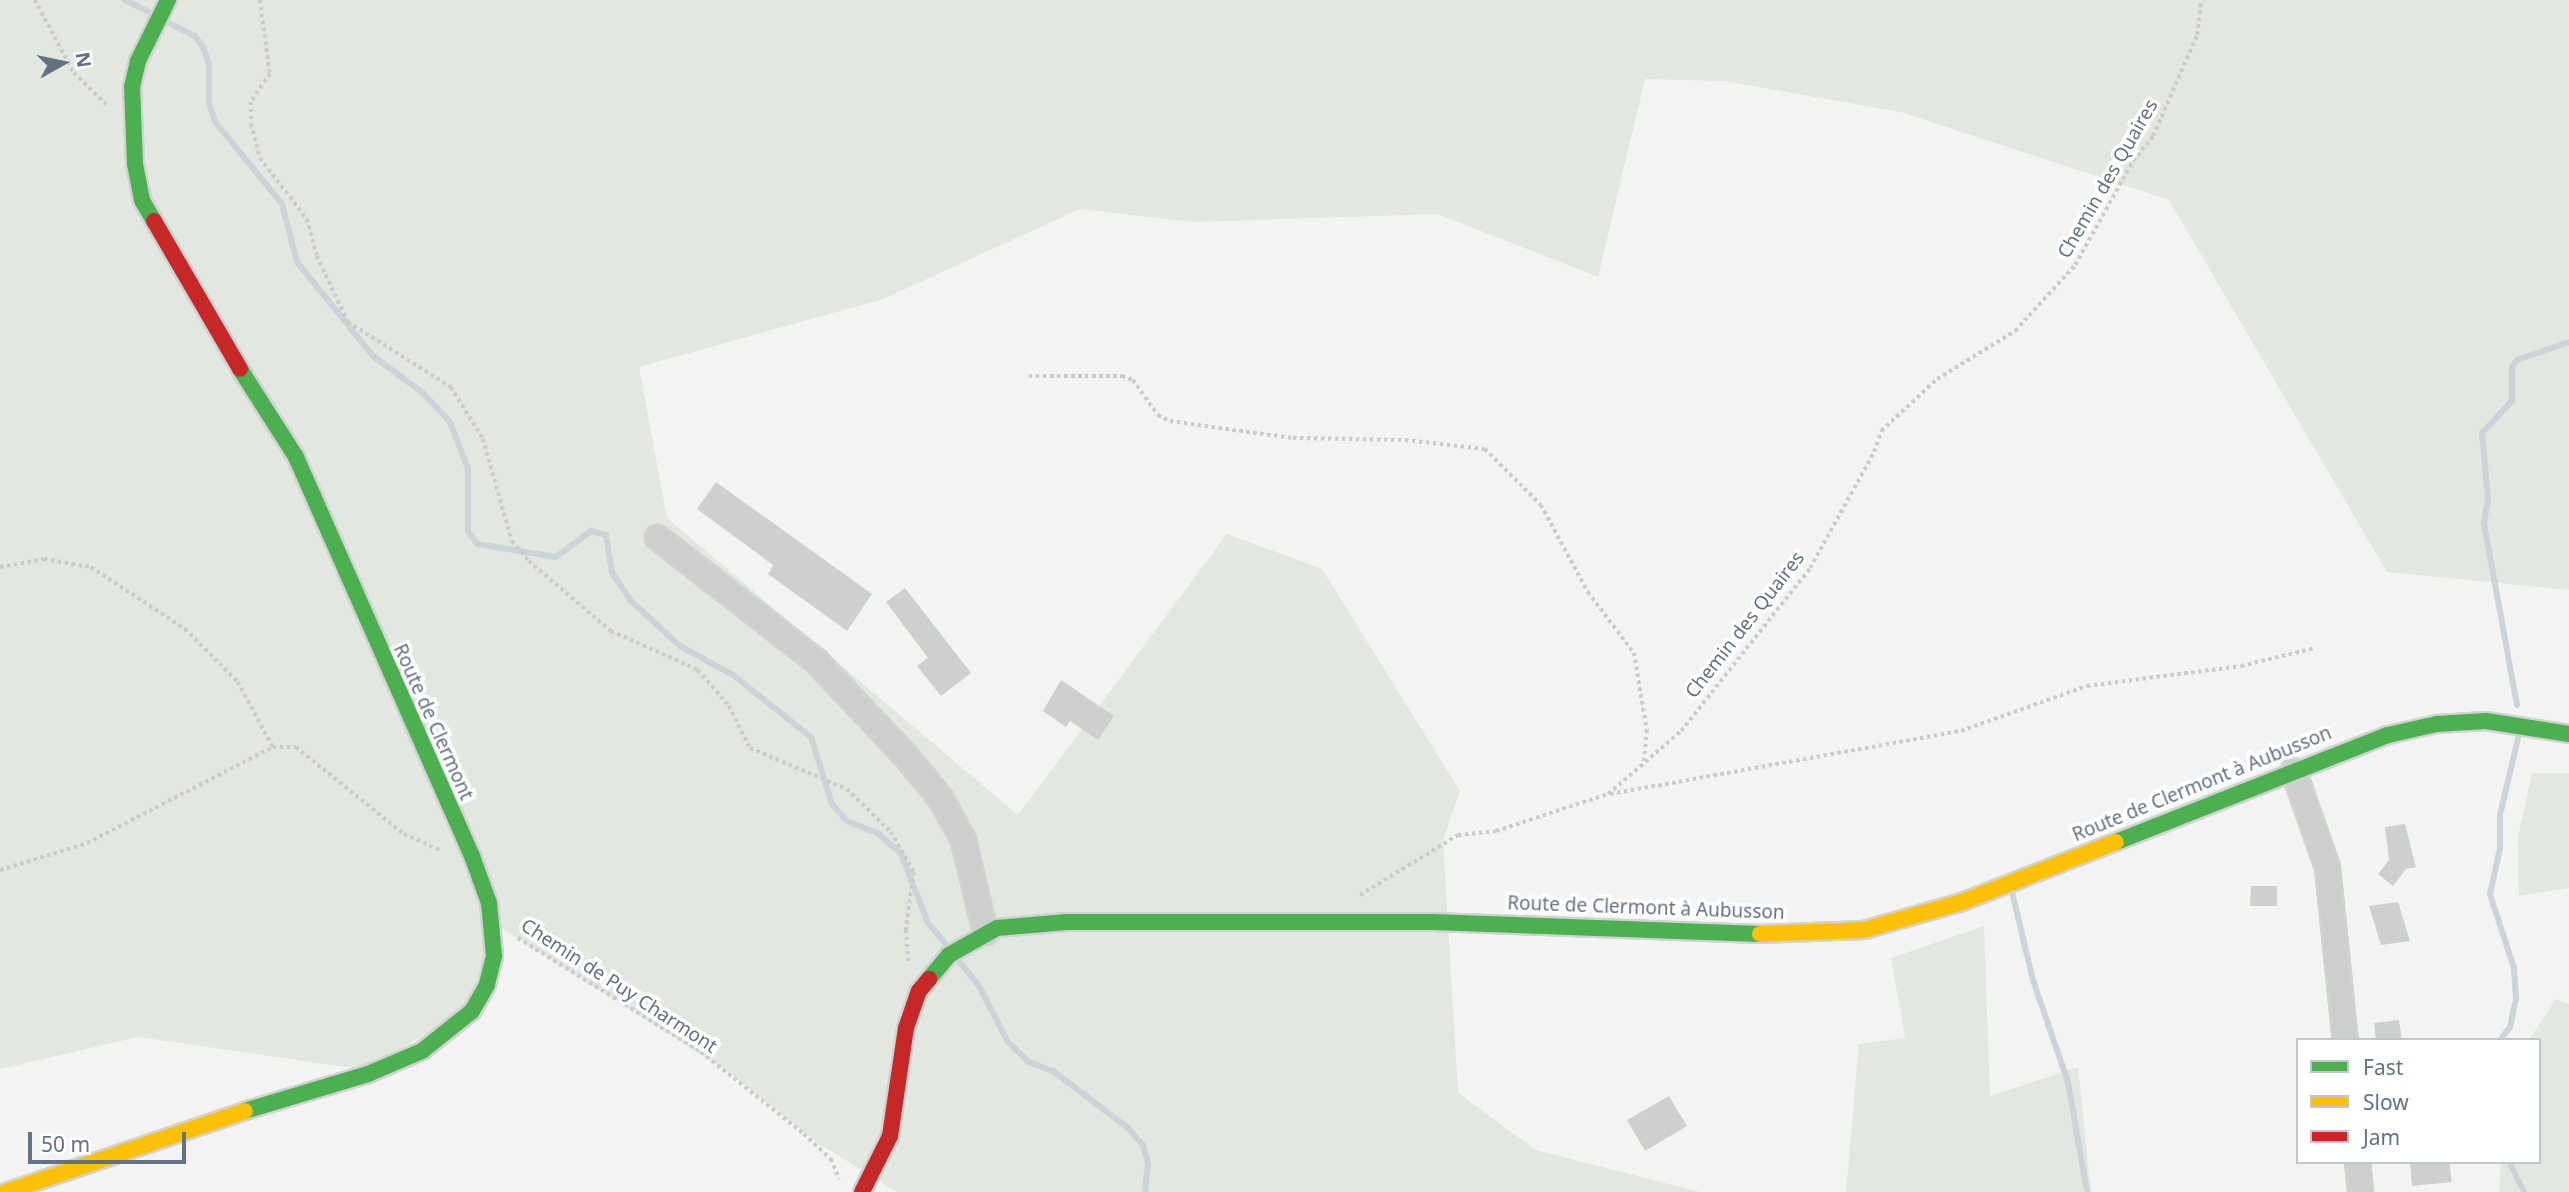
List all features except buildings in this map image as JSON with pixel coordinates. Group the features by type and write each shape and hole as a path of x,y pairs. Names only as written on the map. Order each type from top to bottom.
{"main road":[{"name":"Route de Clermont","path":"6,1192 168,1134 368,1074 422,1051 460,1026 482,997 494,956 493,921 472,856 291,447 154,225 142,200 132,130 132,87 151,33 166,4"},
{"name":"Route de Clermont à Aubusson","path":"863,1192 890,1136 906,1028 919,991 948,955 985,932 1024,923 1067,922 1500,922 1788,935 1864,930 1962,902 2388,735 2437,724 2511,723 2569,734"}],"street":[{"path":"657,537 816,661 923,777 963,840 985,932"},
{"path":"2293,770 2327,867 2345,1038"},
{"path":"2357,1164 2360,1192"}],"path":[{"path":"35,0 74,73 132,130"},
{"path":"260,0 270,74 251,102 251,124 260,158 307,219 317,256 348,322 450,387 483,439 512,541 529,561 611,631 698,670 729,706 750,748 847,789 891,832 914,872 906,930 910,966"},
{"name":"Chemin des Quaires","path":"1354,900 1458,835 1496,831 1608,794 1644,767 1681,731 1810,568 1874,452 1881,430 1937,379 2015,331 2075,265 2158,125 2197,36 2201,0"},
{"path":"1028,376 1122,376 1133,380 1158,415 1170,421 1293,438 1405,440 1485,449 1541,505 1588,592 1634,653 1647,730 1644,767"},
{"path":"0,566 44,559 91,567 185,629 238,682 273,747"},
{"path":"1608,794 1937,736 2087,686 2241,666 2315,648"},
{"path":"0,870 88,843 273,747 296,747 404,834 438,851 472,856"},
{"name":"Chemin de Puy Charmont","path":"493,921 701,1052 831,1159 841,1186"}],"shaded area":[{"path":"0,0 2569,0 2569,590 2387,572 2169,200 1901,112 1724,81 1645,79 1598,277 1438,214 1193,222 1080,209 883,299 639,367 667,518 1018,815 1227,534 1322,569 1460,791 1443,840 1458,1093 1536,1150 1700,1192 897,1192 818,1143 727,1071 492,922 482,1000 366,1070 138,1037 0,1069"},
{"path":"2532,773 2569,773 2569,888 2519,896 2518,837"},
{"path":"1984,926 1990,1096 2078,1067 2091,1192 1846,1192 1859,1044 1905,1038 1891,958"},
{"path":"2556,999 2569,1004 2569,1192 2499,1192 2501,1164 2541,1164 2541,1038 2530,1038"}],"waterway":[{"path":"125,0 152,14"},
{"path":"167,22 195,36 203,47 209,64 209,104 216,123 282,204 297,262 373,356 423,393 450,422 468,469 468,531 477,544 556,557 591,531 606,535 612,572 630,600 680,646 733,675 811,737 832,804 847,821 879,834 901,854 928,923 947,946"},
{"path":"2517,705 2484,523 2488,498 2482,433 2512,401 2512,367 2517,360 2569,342"},
{"path":"2502,1038 2510,1027 2516,998 2514,968 2490,894 2500,848 2500,815 2518,738"},
{"path":"2012,892 2033,980 2068,1082 2087,1192"},
{"path":"958,960 979,986 1008,1042 1029,1062 1053,1071 1128,1128 1143,1145 1148,1164 1145,1192"},
{"path":"2510,1164 2524,1192"}],"traffic: fast":[{"path":"154,221 142,200 135,164 132,87 138,61 168,0"},
{"path":"240,369 296,457 472,856 489,903 494,956 487,985 472,1011 422,1051 368,1074 245,1111"},
{"path":"2116,842 2388,735 2437,724 2486,721 2569,734"},
{"path":"929,979 949,955 997,928 1067,922 1432,922 1760,934"}],"traffic: slow":[{"path":"1760,934 1864,930 1962,902 2116,842"},
{"path":"6,1192 245,1111"}],"traffic: jam":[{"path":"154,221 240,369"},
{"path":"862,1192 890,1136 906,1028 919,991 929,979"}]}
